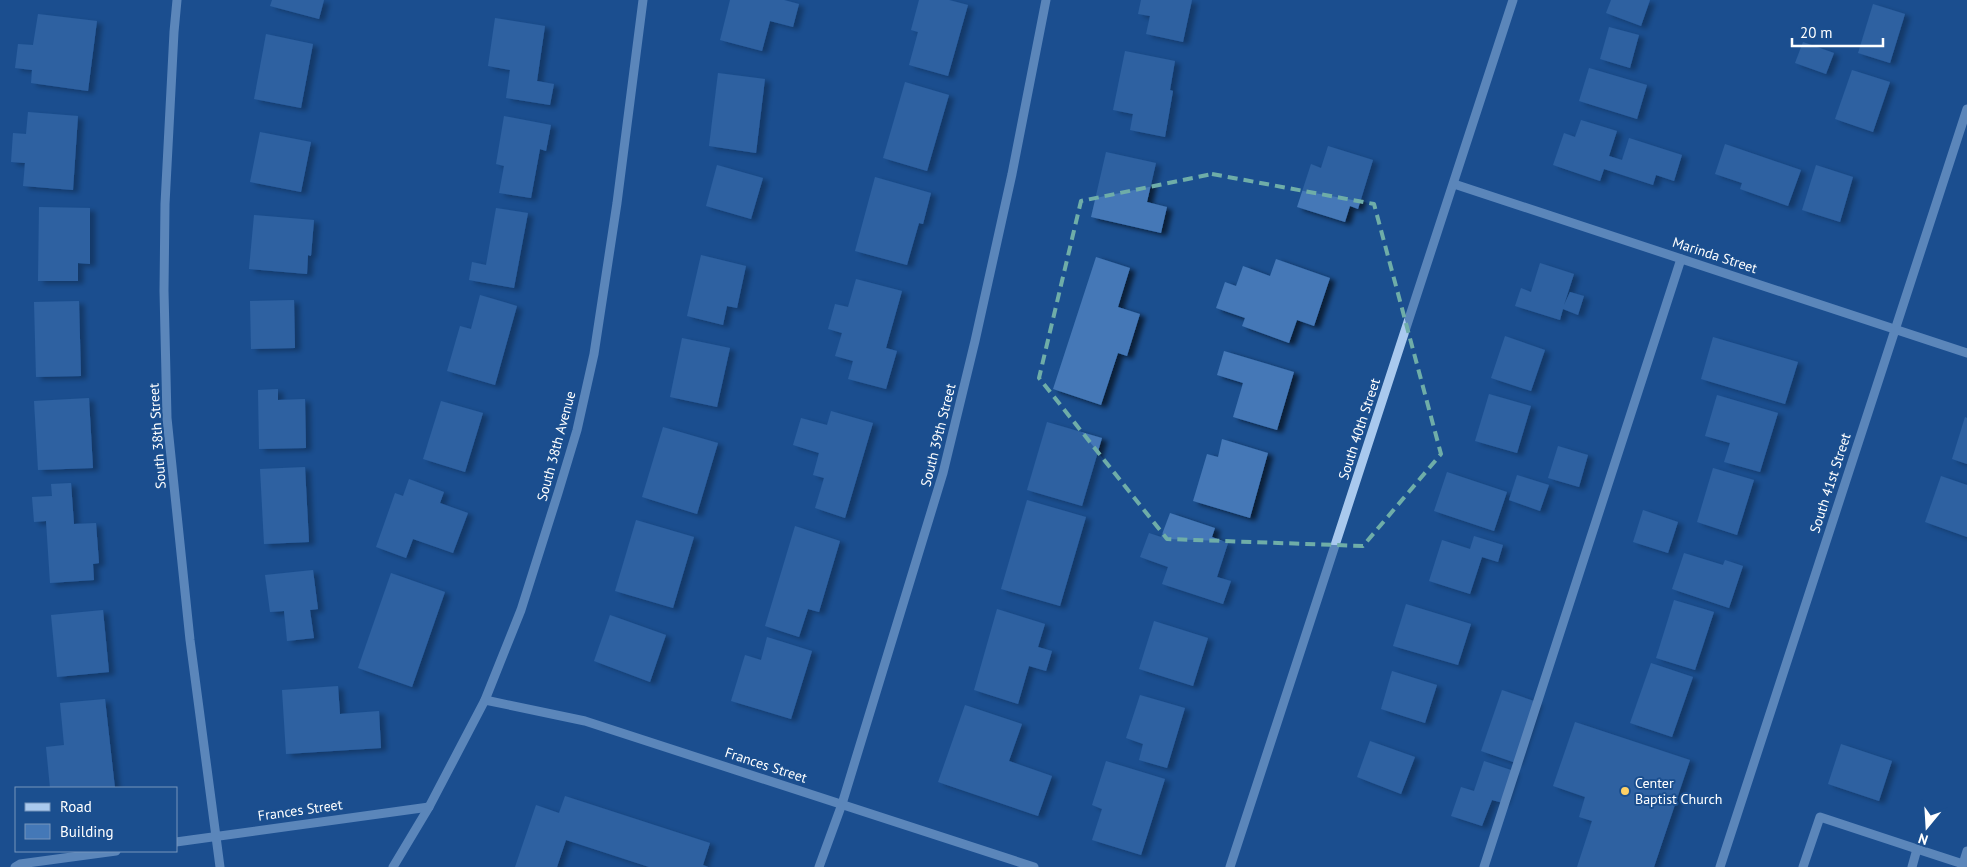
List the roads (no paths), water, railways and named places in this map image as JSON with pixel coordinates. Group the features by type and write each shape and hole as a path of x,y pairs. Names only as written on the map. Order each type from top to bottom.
{"street":[{"name":"South 38th Street","path":"177,0 165,204 164,291 167,418 190,640 220,867"},
{"name":"South 38th Avenue","path":"393,867 429,806 486,700 520,610 577,430 594,354 618,203 643,0"},
{"name":"South 39th Street","path":"819,867 842,804 943,473 976,341 1046,0"},
{"name":"South 40th Street","path":"1230,867 1513,0"},
{"name":"South 41st Street","path":"1720,867 1967,109"},
{"name":"Marinda Street","path":"1454,184 1967,352"},
{"path":"1484,867 1681,259"},
{"name":"Frances Street","path":"486,700 585,721 1034,867"},
{"name":"Frances Street","path":"178,842 429,806"},
{"path":"1803,867 1820,817 1962,865 1967,851"},
{"path":"1912,867 1918,849"},
{"path":"15,867 20,864 109,852"}],"place":[{"name":"Center Baptist Church","path":"1625,791"}]}
